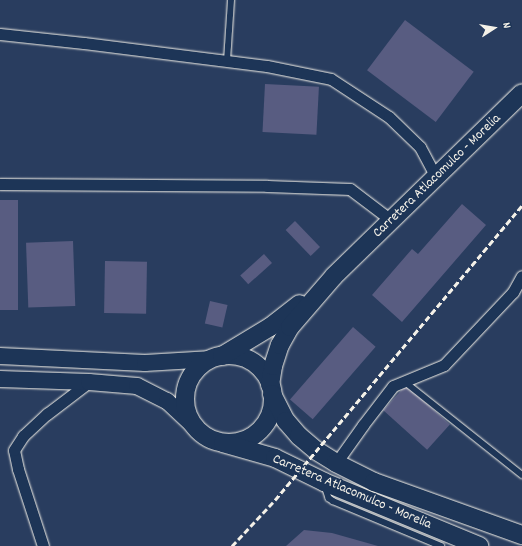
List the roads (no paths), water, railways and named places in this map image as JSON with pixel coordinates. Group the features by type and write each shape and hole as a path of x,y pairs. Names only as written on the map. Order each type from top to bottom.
{"main road":[{"name":"Carretera Atlacomulco - Morelia","path":"522,93 334,276 290,327 280,345 273,366 271,390 286,421 299,436 317,451 336,462 374,482 522,535"},
{"name":"Carretera Atlacomulco - Morelia","path":"217,357 247,342 334,276"},
{"path":"0,356 145,363 239,356 249,360 259,367 266,376 271,390 272,407 269,418 256,434 238,442 223,443 206,437 167,401 137,386 90,382 0,380"},
{"path":"193,425 186,408 186,390 191,377 200,366 217,357"},
{"name":"Carretera Atlacomulco - Morelia","path":"223,443 275,458 324,482 479,546"}],"street":[{"path":"0,34 267,66 331,79 389,117 420,147 436,177"},
{"path":"0,184 267,186 350,189 391,220"},
{"path":"336,462 393,386 444,365 513,292 522,276"},
{"path":"43,546 18,469 14,450 28,432 90,382"}],"lane":[{"path":"227,61 231,0"},
{"path":"404,381 522,475"},
{"path":"324,482 329,498 333,501 441,546"}],"railway":[{"path":"232,546 275,500 522,206"}]}
